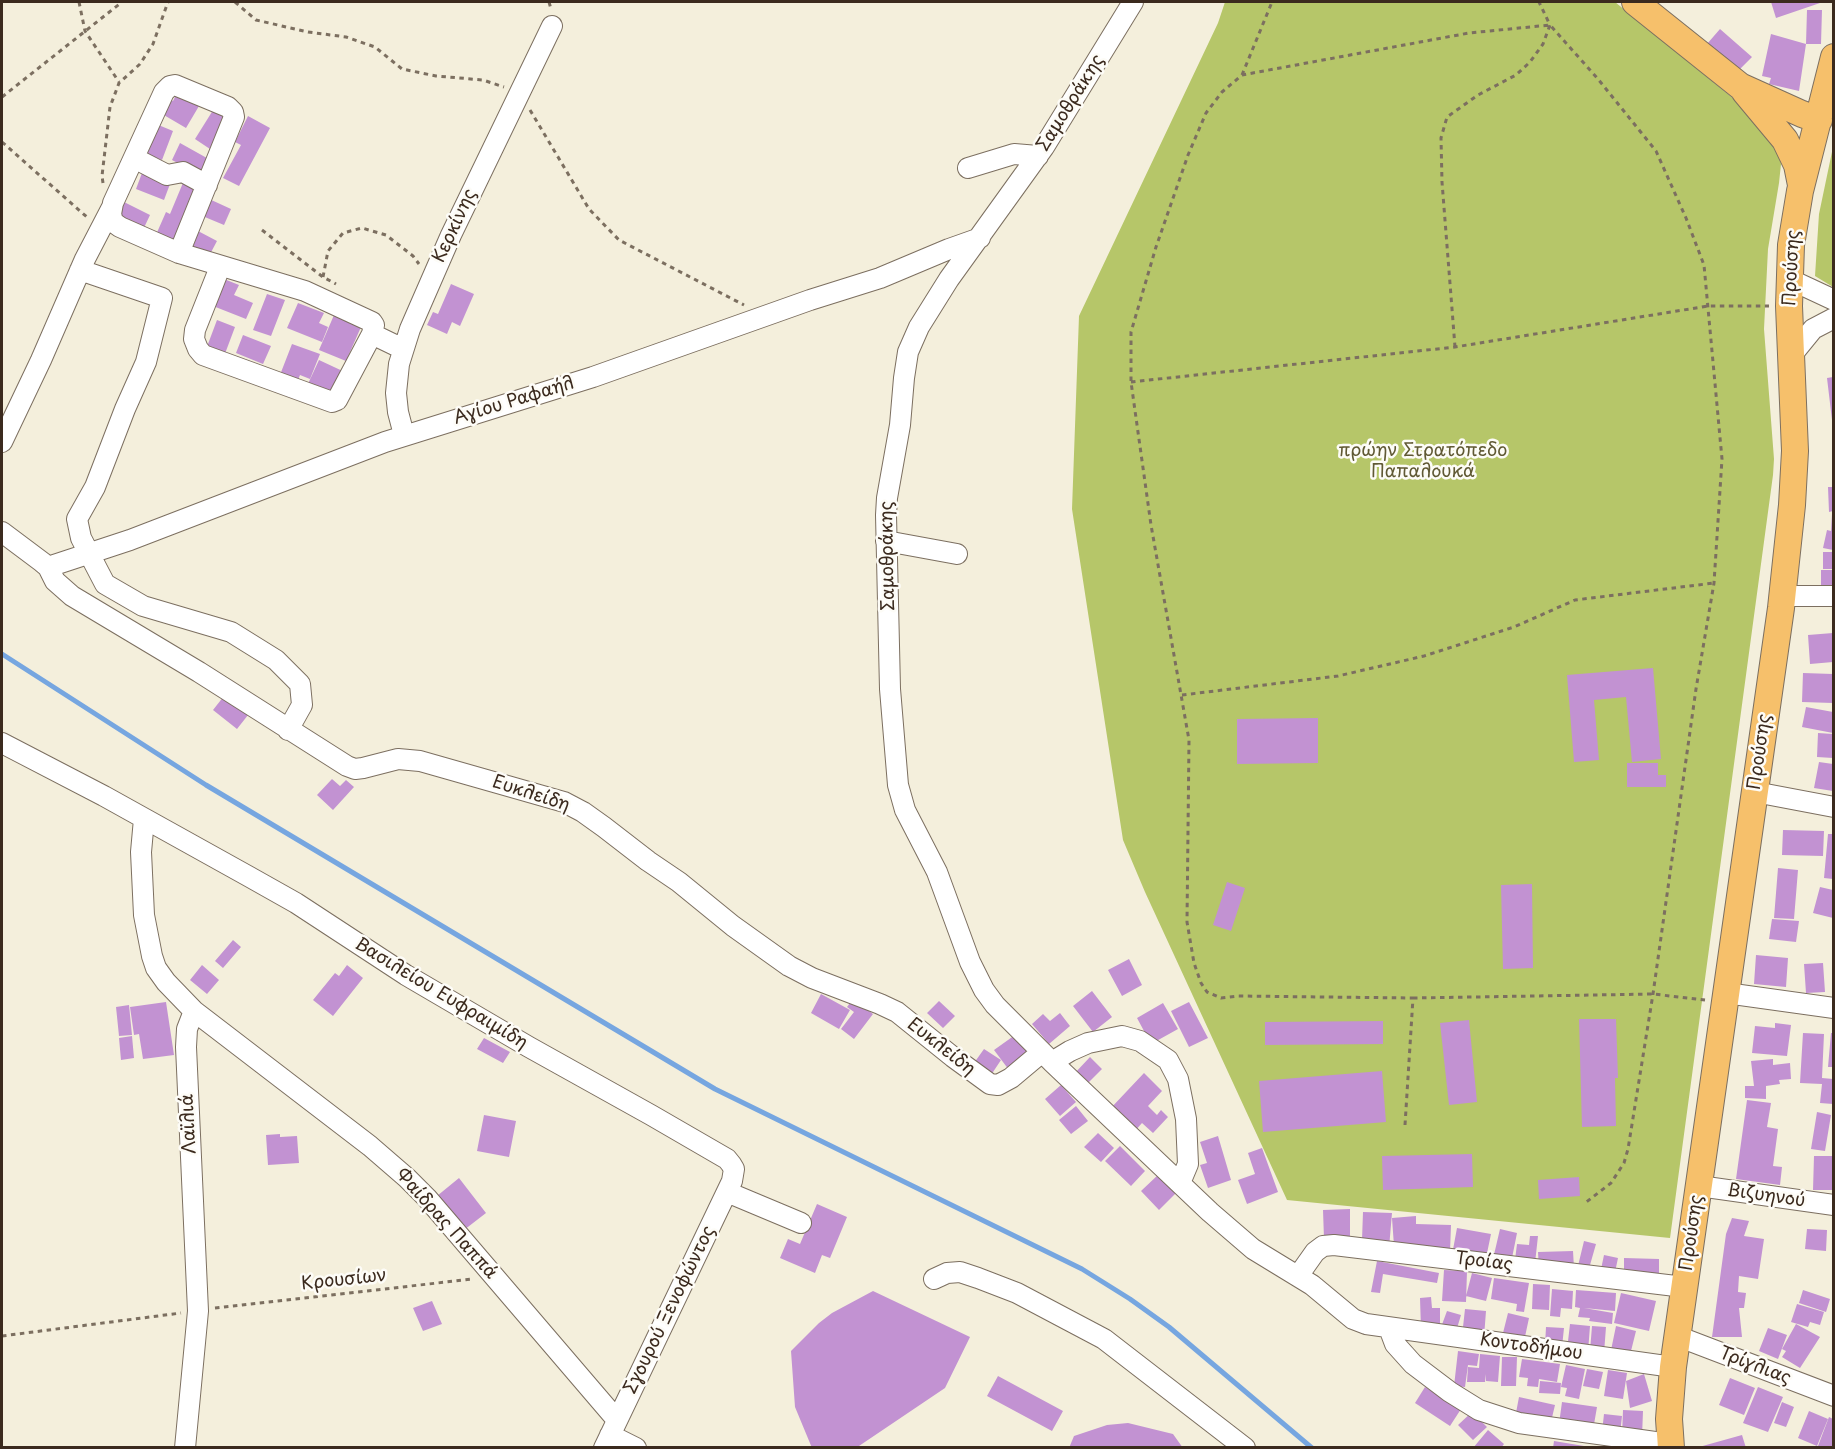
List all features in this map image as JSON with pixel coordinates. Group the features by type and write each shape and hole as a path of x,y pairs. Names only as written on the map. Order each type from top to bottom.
{"main road":[{"path":"1635,2 1740,86 1785,140 1797,165 1801,183 1800,191"},
{"name":"Προύσης","path":"1660,1446 1669,1404 1755,792 1792,506 1795,465 1789,306 1791,245 1800,191 1833,57"},
{"path":"1740,86 1819,120"}],"street":[{"name":"Σαμοθράκης","path":"1047,1057 1001,1012 984,990 970,962 937,872 905,810 900,793 895,762 890,689 887,498 900,425 905,366 919,327 949,279 1038,156 1133,2"},
{"name":"Κερκίνης","path":"404,435 396,393 403,350 430,280 552,26"},
{"path":"2,442 80,270 112,207 165,91 171,85 181,86 228,107 234,114 180,253"},
{"path":"968,168 1014,154 1038,156"},
{"path":"134,158 167,175 183,172 207,185"},
{"path":"112,207 111,219 116,225 180,253 220,267 305,291 372,322 374,325 372,334 337,400 332,402 203,355 194,339 195,330 220,267"},
{"name":"Αγίου Ραφαήλ","path":"48,567 90,554 404,435 593,377 880,278 980,238"},
{"path":"931,256 949,279"},
{"path":"80,270 162,298 146,362 125,408 95,488 77,519 81,538 105,584 143,606 231,632 276,660 300,684 302,705 288,730"},
{"path":"1789,279 1833,300"},
{"path":"1791,356 1813,329 1833,318"},
{"path":"372,334 403,350"},
{"name":"Ευκλείδη","path":"2,532 48,567 55,581 72,596 165,650 339,762 352,768 363,768 398,759 420,761 564,802 604,826 733,926 789,966 812,978 897,1012 948,1054 990,1084 998,1085 1047,1057"},
{"path":"886,541 957,554"},
{"path":"1782,596 1833,596"},
{"name":"Βασιλείου Ευφραιμίδη","path":"2,743 200,848 286,898 406,975 727,1159 734,1171"},
{"path":"1755,792 1833,807"},
{"path":"144,819 141,845 142,885 149,948 154,963 166,982 194,1011"},
{"path":"1725,998 1833,1008"},
{"name":"Φαίδρας Παππά","path":"194,1011 390,1162 427,1198 493,1276 611,1434"},
{"name":"Λαϊλιά","path":"186,1448 198,1311 186,1047 187,1029 194,1011"},
{"path":"1180,1183 1188,1164 1186,1119 1178,1079 1168,1060 1146,1044 1131,1037 1122,1036 1102,1039 1047,1057 1180,1183 1241,1240 1264,1257 1298,1276 1353,1318 1366,1324 1389,1328 1395,1344 1413,1364 1450,1392 1479,1410 1519,1422 1660,1446"},
{"name":"Σγουρού Ξενοφώντος","path":"611,1434 727,1192 734,1171"},
{"name":"Βιζυηνού","path":"1699,1186 1833,1205"},
{"path":"727,1192 801,1223"},
{"name":"Τροίας","path":"1298,1276 1315,1252 1323,1246 1334,1245 1684,1287"},
{"path":"934,1279 947,1273 960,1272 978,1278 1017,1293 1104,1339 1245,1448"},
{"name":"Κοντοδήμου","path":"1389,1328 1673,1367"},
{"name":"Τρίγλιας","path":"1677,1336 1833,1396"},
{"path":"611,1434 636,1448"}],"path":[{"path":"79,2 85,31 119,83"},
{"path":"2,97 122,2"},
{"path":"103,186 102,176 110,107 119,83 140,64 153,44 168,2"},
{"path":"235,2 256,20 308,33 346,37 375,47 402,69 436,76 483,80 520,93 589,210 619,240 765,316"},
{"path":"1272,2 1242,75 1222,92 1206,113 1188,155 1156,246 1131,332 1131,382 1150,525 1189,740 1187,922 1194,963 1201,983 1207,992 1221,998 1238,996 1413,998 1653,994 1725,998"},
{"path":"1539,2 1550,25 1598,79 1656,151 1686,218 1704,265 1722,459 1714,583 1696,689 1653,994 1628,1149 1624,1163 1611,1183 1585,1203"},
{"path":"1242,75 1469,33 1550,25"},
{"path":"1455,347 1442,182 1441,138 1447,117 1478,95 1516,75 1543,45 1550,25"},
{"path":"2,142 100,229"},
{"path":"323,277 328,251 343,233 362,228 386,235 413,256 430,280"},
{"path":"262,230 323,277 343,288"},
{"path":"1131,382 1455,347 1708,306 1789,306"},
{"path":"1181,695 1338,676 1424,656 1514,627 1575,600 1714,583"},
{"path":"1405,1125 1413,998"},
{"name":"Κρουσίων","path":"2,1336 493,1276"}],"green space":[{"name":"πρώην Στρατόπεδο Παπαλουκά","path":"1225,2 1615,2 1734,99 1767,133 1780,157 1779,183 1768,249 1764,329 1774,459 1773,475 1670,1238 1287,1200 1123,840 1072,509 1079,316 1218,23"},
{"path":"1833,147 1833,287 1815,276 1819,214"}],"building":[{"path":"1771,2 1820,2 1820,3 1776,18"},
{"path":"1807,10 1822,10 1821,44 1806,44"},
{"path":"1720,29 1752,57 1738,71 1707,44"},
{"path":"1771,34 1806,44 1799,91 1769,84 1771,78 1762,76"},
{"path":"177,93 199,106 186,128 157,111 166,97 173,101"},
{"path":"215,107 231,117 210,149 195,139"},
{"path":"248,116 270,128 239,186 223,178 241,145 235,142"},
{"path":"156,124 173,131 162,160 144,153"},
{"path":"180,143 214,162 206,178 172,160"},
{"path":"142,173 170,184 164,200 136,189"},
{"path":"185,178 202,185 186,221 182,219 178,228 185,230 178,247 155,237 166,212 170,214"},
{"path":"207,198 231,209 224,225 200,215"},
{"path":"124,202 150,215 142,232 116,219"},
{"path":"198,231 217,241 208,258 189,248"},
{"path":"224,279 239,285 234,295 253,303 246,319 213,306"},
{"path":"451,284 474,294 460,326 452,322 447,334 427,325 433,312 438,314"},
{"path":"267,294 285,300 271,336 253,330"},
{"path":"298,303 324,313 319,323 328,327 322,342 287,328"},
{"path":"334,315 361,327 346,361 319,350"},
{"path":"217,320 235,327 223,359 205,352"},
{"path":"243,335 271,346 263,364 236,353"},
{"path":"292,344 320,354 310,379 300,375 295,387 278,380"},
{"path":"319,360 349,374 337,400 307,386"},
{"path":"1833,377 1833,420 1832,420 1827,378"},
{"path":"1828,487 1833,487 1833,511 1829,512"},
{"path":"1832,514 1833,550 1823,548 1827,530 1831,531"},
{"path":"1823,552 1833,552 1833,569 1823,569"},
{"path":"1821,570 1833,570 1833,586 1821,587"},
{"path":"1833,633 1833,662 1810,664 1808,635"},
{"path":"1653,668 1661,759 1632,762 1626,697 1594,700 1599,760 1574,762 1567,675"},
{"path":"1803,673 1833,674 1833,703 1802,702"},
{"path":"224,696 248,715 237,729 213,710"},
{"path":"1806,707 1833,712 1833,733 1802,727"},
{"path":"1318,718 1318,763 1237,764 1237,719"},
{"path":"1818,733 1833,734 1833,758 1817,757"},
{"path":"1819,762 1833,764 1833,791 1814,788"},
{"path":"1627,763 1658,763 1658,775 1666,775 1666,787 1627,787"},
{"path":"332,779 340,786 346,780 354,787 333,810 317,795"},
{"path":"1783,830 1824,831 1823,856 1782,855"},
{"path":"1828,834 1833,834 1833,879 1824,878"},
{"path":"1778,868 1798,870 1794,919 1774,918"},
{"path":"1227,882 1245,888 1231,931 1213,925"},
{"path":"1532,884 1533,968 1503,969 1501,885"},
{"path":"1820,887 1833,890 1833,918 1813,913"},
{"path":"1772,919 1799,921 1796,942 1769,939"},
{"path":"233,940 241,947 223,968 215,961"},
{"path":"1756,955 1788,958 1786,987 1754,984"},
{"path":"1129,959 1142,985 1122,996 1108,970"},
{"path":"1823,963 1825,992 1806,993 1804,964"},
{"path":"202,965 219,980 207,994 190,980"},
{"path":"347,965 363,978 333,1016 313,1000 335,973 339,976"},
{"path":"1092,991 1112,1017 1093,1032 1073,1006"},
{"path":"821,994 850,1010 839,1029 811,1013"},
{"path":"853,999 873,1014 854,1039 841,1029 854,1012 847,1007"},
{"path":"939,1001 955,1016 943,1028 927,1013"},
{"path":"166,1002 174,1055 143,1059 139,1034 134,1035 130,1007"},
{"path":"1189,1002 1208,1038 1189,1047 1171,1011"},
{"path":"1163,1003 1178,1029 1151,1044 1137,1018"},
{"path":"129,1005 132,1035 119,1036 116,1007"},
{"path":"1060,1013 1070,1026 1049,1044 1032,1024 1043,1014 1050,1021"},
{"path":"1579,1019 1616,1019 1618,1078 1615,1078 1616,1126 1582,1127"},
{"path":"1469,1020 1477,1102 1449,1105 1440,1023"},
{"path":"1383,1021 1383,1044 1265,1045 1265,1022"},
{"path":"1775,1023 1791,1025 1787,1056 1752,1053 1755,1026 1775,1028"},
{"path":"1803,1033 1824,1034 1822,1078 1833,1079 1833,1104 1820,1103 1822,1084 1800,1083"},
{"path":"1831,1033 1833,1033 1833,1067 1828,1067"},
{"path":"1015,1035 1033,1059 1012,1074 994,1050"},
{"path":"132,1036 134,1058 121,1060 119,1038"},
{"path":"484,1038 510,1052 503,1063 477,1049"},
{"path":"984,1049 1001,1060 991,1075 974,1063"},
{"path":"1090,1057 1102,1069 1086,1085 1074,1074"},
{"path":"1773,1059 1773,1065 1790,1063 1791,1079 1779,1080 1780,1084 1766,1086 1766,1099 1745,1098 1745,1086 1754,1086 1751,1061"},
{"path":"1382,1071 1386,1122 1263,1132 1259,1081"},
{"path":"1144,1073 1162,1091 1148,1106 1157,1115 1161,1110 1168,1117 1153,1133 1142,1123 1134,1132 1110,1109"},
{"path":"1061,1085 1076,1102 1060,1116 1045,1099"},
{"path":"1747,1100 1771,1103 1767,1127 1778,1129 1773,1166 1782,1167 1780,1185 1736,1179"},
{"path":"1076,1106 1088,1121 1071,1134 1059,1120"},
{"path":"1817,1112 1831,1115 1825,1151 1811,1149"},
{"path":"484,1115 516,1121 509,1157 477,1151"},
{"path":"1098,1133 1114,1148 1101,1162 1084,1147"},
{"path":"280,1134 280,1137 297,1136 299,1163 268,1165 266,1135"},
{"path":"1218,1136 1231,1180 1208,1188 1200,1165 1207,1163 1200,1142"},
{"path":"1120,1146 1145,1171 1131,1186 1105,1161"},
{"path":"1262,1148 1278,1192 1247,1204 1238,1180 1255,1174 1248,1153"},
{"path":"1472,1154 1473,1187 1383,1190 1382,1156"},
{"path":"1814,1156 1833,1156 1833,1190 1813,1190"},
{"path":"1159,1174 1177,1192 1159,1210 1141,1191"},
{"path":"1579,1177 1580,1196 1539,1199 1538,1180"},
{"path":"459,1178 486,1213 464,1230 437,1196"},
{"path":"817,1204 847,1217 830,1258 822,1255 815,1273 780,1258 788,1239 800,1244"},
{"path":"1350,1209 1350,1239 1324,1239 1323,1210"},
{"path":"1363,1212 1392,1213 1389,1248 1362,1240"},
{"path":"1416,1216 1416,1224 1451,1225 1450,1252 1394,1246 1392,1218"},
{"path":"1732,1218 1749,1221 1744,1236 1764,1239 1758,1279 1739,1276 1738,1292 1746,1293 1744,1308 1739,1308 1742,1337 1712,1337 1726,1234"},
{"path":"1457,1228 1491,1234 1486,1258 1452,1255"},
{"path":"1500,1229 1517,1233 1511,1263 1493,1259"},
{"path":"1807,1229 1827,1230 1826,1251 1805,1249"},
{"path":"1530,1236 1538,1236 1535,1263 1515,1260 1517,1244 1529,1245"},
{"path":"1584,1241 1596,1244 1588,1272 1577,1270"},
{"path":"1573,1251 1574,1268 1539,1269 1538,1252"},
{"path":"1604,1255 1618,1258 1614,1277 1600,1274"},
{"path":"1624,1258 1659,1259 1659,1281 1624,1279"},
{"path":"1377,1261 1439,1273 1437,1283 1383,1274 1380,1293 1371,1292"},
{"path":"1444,1270 1467,1271 1466,1302 1442,1301"},
{"path":"1472,1273 1492,1278 1486,1301 1466,1296"},
{"path":"1494,1278 1529,1283 1524,1312 1516,1311 1517,1304 1491,1299"},
{"path":"1533,1284 1550,1285 1549,1310 1532,1309"},
{"path":"1552,1289 1573,1291 1572,1309 1561,1308 1560,1317 1550,1316"},
{"path":"1576,1290 1616,1293 1615,1311 1584,1308 1613,1313 1612,1324 1578,1317 1580,1308 1575,1307"},
{"path":"1803,1290 1830,1299 1826,1312 1799,1303"},
{"path":"873,1291 970,1337 945,1388 856,1448 812,1448 795,1407 791,1351 832,1313"},
{"path":"1621,1293 1656,1301 1649,1331 1614,1323"},
{"path":"1431,1297 1432,1308 1440,1308 1440,1328 1421,1329 1420,1298"},
{"path":"432,1301 442,1324 423,1331 413,1308"},
{"path":"1797,1304 1824,1312 1820,1325 1810,1322 1808,1327 1791,1322"},
{"path":"1465,1309 1486,1311 1484,1337 1462,1336"},
{"path":"1447,1311 1461,1315 1455,1335 1440,1330"},
{"path":"1508,1313 1529,1318 1523,1346 1501,1341"},
{"path":"1570,1324 1590,1326 1588,1352 1567,1350"},
{"path":"1796,1324 1820,1337 1800,1368 1782,1357 1786,1351 1782,1349"},
{"path":"1592,1326 1606,1327 1604,1353 1590,1351"},
{"path":"1616,1326 1636,1331 1629,1359 1610,1355"},
{"path":"1546,1327 1564,1328 1562,1347 1545,1346"},
{"path":"1768,1328 1787,1335 1778,1359 1759,1351"},
{"path":"1458,1351 1479,1354 1477,1366 1468,1365 1465,1387 1454,1386"},
{"path":"1480,1354 1500,1356 1498,1382 1486,1381 1486,1374 1485,1382 1467,1382 1468,1367 1479,1368"},
{"path":"1502,1357 1517,1357 1516,1386 1501,1386"},
{"path":"1522,1359 1560,1364 1557,1382 1539,1379 1538,1387 1527,1386 1528,1378 1519,1377"},
{"path":"1566,1365 1585,1369 1579,1399 1565,1396 1567,1388 1561,1387"},
{"path":"1587,1369 1603,1372 1599,1389 1583,1386"},
{"path":"1608,1370 1627,1373 1623,1399 1604,1396"},
{"path":"1644,1374 1652,1401 1630,1408 1626,1381"},
{"path":"998,1376 1063,1411 1052,1431 987,1396"},
{"path":"1730,1378 1755,1388 1744,1415 1719,1405"},
{"path":"1540,1381 1561,1383 1560,1394 1539,1393"},
{"path":"1425,1387 1461,1409 1450,1426 1415,1403"},
{"path":"1758,1387 1783,1397 1768,1432 1743,1423"},
{"path":"1519,1397 1555,1405 1550,1426 1515,1418"},
{"path":"1562,1402 1597,1407 1593,1430 1559,1424"},
{"path":"1782,1402 1794,1407 1786,1427 1774,1423"},
{"path":"1623,1410 1643,1411 1642,1437 1622,1436"},
{"path":"1809,1411 1828,1419 1817,1446 1798,1438"},
{"path":"1472,1412 1487,1427 1473,1440 1458,1425"},
{"path":"1604,1414 1622,1416 1620,1434 1602,1432"},
{"path":"1829,1417 1833,1419 1833,1448 1822,1448 1818,1446"},
{"path":"1128,1423 1173,1434 1183,1448 1069,1448 1074,1436 1107,1425"},
{"path":"1488,1430 1504,1444 1501,1448 1473,1448"},
{"path":"1742,1435 1746,1448 1699,1448 1699,1447"},
{"path":"1554,1441 1584,1446 1584,1448 1553,1448"}],"waterway":[{"path":"2,654 206,785 715,1089 1082,1269 1169,1327 1312,1448"}]}
